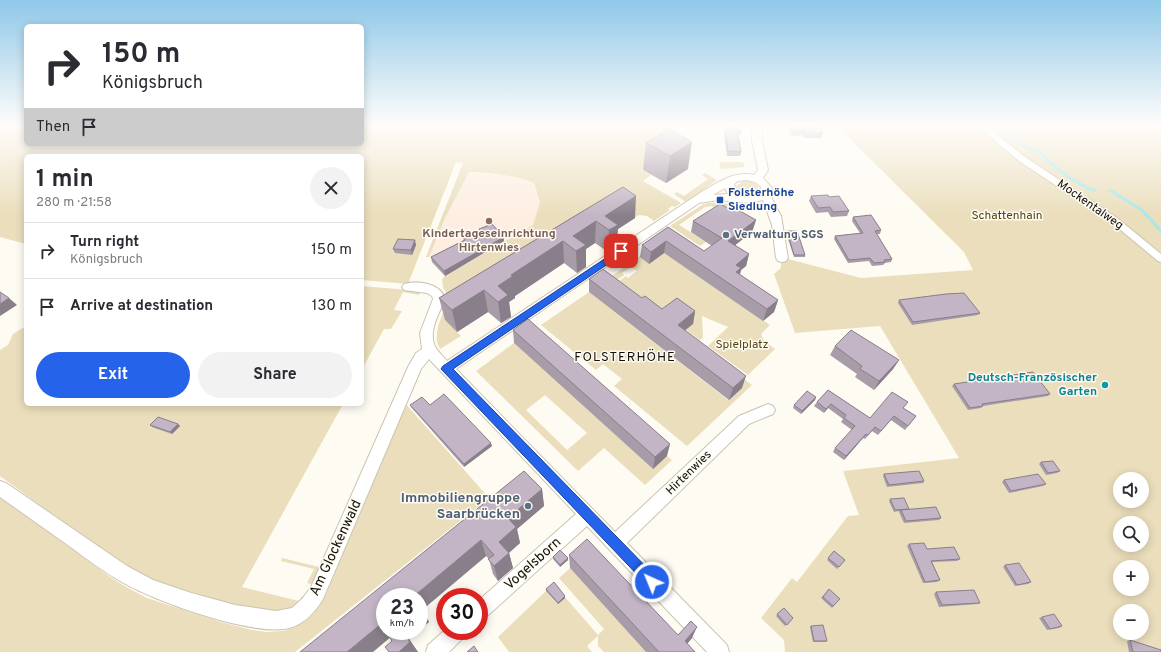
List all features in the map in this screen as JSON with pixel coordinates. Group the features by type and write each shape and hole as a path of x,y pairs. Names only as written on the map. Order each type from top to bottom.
{"street":[{"path":"757,178 763,170 760,155"},
{"name":"Mockentalweg","path":"1018,155 1114,220 1161,259"},
{"path":"446,369 694,202 739,176 757,178 767,188 765,195"},
{"path":"730,181 729,186 731,192 741,198"},
{"path":"694,202 712,197 752,200 765,195"},
{"path":"765,195 770,200 779,232 782,258"},
{"path":"408,287 432,290 437,292 439,295 439,299 427,332 427,343 430,350 446,369 720,652"},
{"name":"Am Glockenwald","path":"0,488 117,570 154,590 234,614 274,620 287,620 303,611 311,603 317,593 415,367 421,357 430,350"},
{"name":"Hirtenwies","path":"615,544 744,420 768,410"},
{"name":"Vogelsborn","path":"488,604 587,515"},
{"path":"435,652 448,640"}],"shaded area":[{"name":"Kindertageseinrichtung Hirtenwies","path":"469,172 510,176 534,183 540,202 533,225 445,276 429,257 445,218"}],"green space":[{"path":"0,155 24,155 24,243 0,237"},
{"path":"364,155 663,155 642,170 651,175 643,181 681,203 675,207 672,206 668,209 670,210 654,221 647,216 639,215 445,320 461,336 440,349 437,343 437,330 448,297 443,287 442,279 533,225 540,202 534,183 502,175 469,172 445,218 429,257 426,257 463,163 456,162 408,284 364,280"},
{"name":"Schattenhain","path":"867,155 1161,155 1161,652 785,652 784,640 761,618 792,578 797,582 848,516 859,515 843,471 959,458 880,326 795,333 774,274 781,268 781,263 788,259 861,278 973,270 964,252"},
{"path":"719,162 743,162 745,167 721,169"},
{"path":"705,173 717,180 686,202 674,194 677,192 684,196 708,179 702,175"},
{"path":"743,181 754,183 758,187 759,191 751,195 740,192 736,186"},
{"path":"708,203 762,205 768,209 763,210 762,208 717,206 714,208 712,206 705,207 679,225 706,242 700,246 670,226 702,205"},
{"name":"Spielplatz","path":"655,247 770,325 761,334 764,341 775,349 748,375 708,346 728,327 702,316 703,337 700,340 686,330 692,323 667,316 619,281 626,276 628,278 637,271 631,267 622,273 624,275 617,280 612,276"},
{"path":"364,286 420,291 419,295 403,292 394,310 402,311 391,329 384,329 364,365"},
{"path":"589,292 728,400 741,389 737,374 752,385 687,446 614,386 622,379 603,364 596,370 541,325"},
{"path":"24,327 24,406 342,406 242,587 299,601 302,596 308,597 287,612 275,611 232,604 161,583 140,574 59,519 0,476 0,350 8,345 13,334"},
{"path":"514,343 652,468 667,456 672,460 645,485 604,448 578,471 476,371","holes":["545,395 587,433 567,450 526,410"]},
{"path":"405,403 489,498 295,652 0,652 0,496 110,577 147,598 221,622 252,630 267,632 284,631 298,625 312,615 326,595"},
{"path":"327,551 330,552 315,585 307,583 314,569 281,561 282,558 319,567"},
{"path":"570,568 646,652 604,652 598,646 598,636 587,646 592,652 509,652 498,637 546,591 558,604 565,597 598,635 604,629 559,578"}],"building":[{"path":"623,187 636,196 605,216 618,225 609,230 596,221 573,236 586,245 576,251 563,241 511,275 513,276 498,286 508,295 498,302 484,290 452,310 439,298"},
{"path":"828,195 829,197 839,196 849,211 833,212 830,207 818,208 811,196"},
{"path":"720,204 728,208 731,206 756,220 728,241 749,254 736,265 741,268 736,272 778,300 767,309 666,241 651,252 642,245 668,227 704,251 722,238 693,221"},
{"path":"871,215 881,230 875,231 892,259 884,260 885,262 874,263 870,258 849,260 835,236 863,233 853,217"},
{"path":"492,224 504,237 444,271 431,257 465,240 463,238 480,231 479,229"},
{"path":"787,231 797,231 805,255 794,255"},
{"path":"398,239 415,240 411,250 393,249"},
{"path":"603,269 642,298 645,296 662,309 677,298 695,311 678,325 746,376 733,388 589,279"},
{"path":"0,292 9,298 0,304"},
{"path":"964,293 980,313 913,322 899,300 946,294"},
{"path":"528,319 670,444 655,457 513,330"},
{"path":"851,330 899,360 879,381 860,369 862,366 835,346"},
{"path":"1033,372 1050,394 982,404 983,406 970,408 954,384"},
{"path":"828,390 870,418 892,392 908,402 903,408 916,416 908,426 894,416 881,431 875,427 868,435 866,434 846,456 835,448 855,426 844,418 846,415 831,404 826,409 817,402"},
{"path":"807,391 816,397 802,411 794,405"},
{"path":"444,394 491,443 464,464 410,405 422,397 430,405"},
{"path":"158,417 178,424 170,432 150,425"},
{"path":"1053,461 1060,471 1048,473 1041,462"},
{"path":"524,471 542,489 508,518 516,527 499,542 509,553 494,566 488,559 494,555 481,540 424,588 379,588"},
{"path":"919,471 924,481 889,485 884,474"},
{"path":"1038,474 1046,484 1011,491 1004,480"},
{"path":"904,498 909,509 895,510 890,499"},
{"path":"936,507 941,518 906,521 901,510"},
{"path":"587,539 678,635 691,621 697,627 685,641 695,652 659,652 569,555"},
{"path":"924,543 927,549 954,547 960,559 931,561 940,580 925,582 909,544"},
{"path":"560,550 568,558 560,565 553,557"},
{"path":"834,551 845,560 839,567 828,558"},
{"path":"1019,563 1031,582 1017,585 1005,565"},
{"path":"554,582 565,596 558,603 546,589"},
{"path":"829,589 840,599 833,606 823,597"},
{"path":"974,590 980,603 942,605 936,592"},
{"path":"376,591 376,628 347,652 300,652"},
{"path":"784,608 793,618 787,625 777,614"},
{"path":"1054,614 1062,626 1050,629 1042,617"},
{"path":"823,625 827,641 814,641 811,626"},
{"path":"409,640 410,642 399,652 389,652 385,647 392,641"},
{"path":"1130,640 1161,650 1161,652 1133,652"},
{"path":"474,646 478,652 467,652"}],"waterway":[{"path":"1043,155 1050,163 1070,178 1088,188 1095,190"},
{"path":"1111,191 1142,210 1161,231"}],"place":[{"name":"Folsterhöhe Siedlung","path":"720,200"},
{"name":"Kindertageseinrichtung Hirtenwies","path":"489,221"},
{"name":"Verwaltung SGS","path":"726,235"},
{"name":"Deutsch-Französischer Garten","path":"1105,385"},
{"name":"Immobiliengruppe Saarbrücken","path":"528,506"}],"district":[{"name":"FOLSTERHÖHE","path":"625,358"}],"route":[{"path":"621,251 446,369 652,582"}]}
